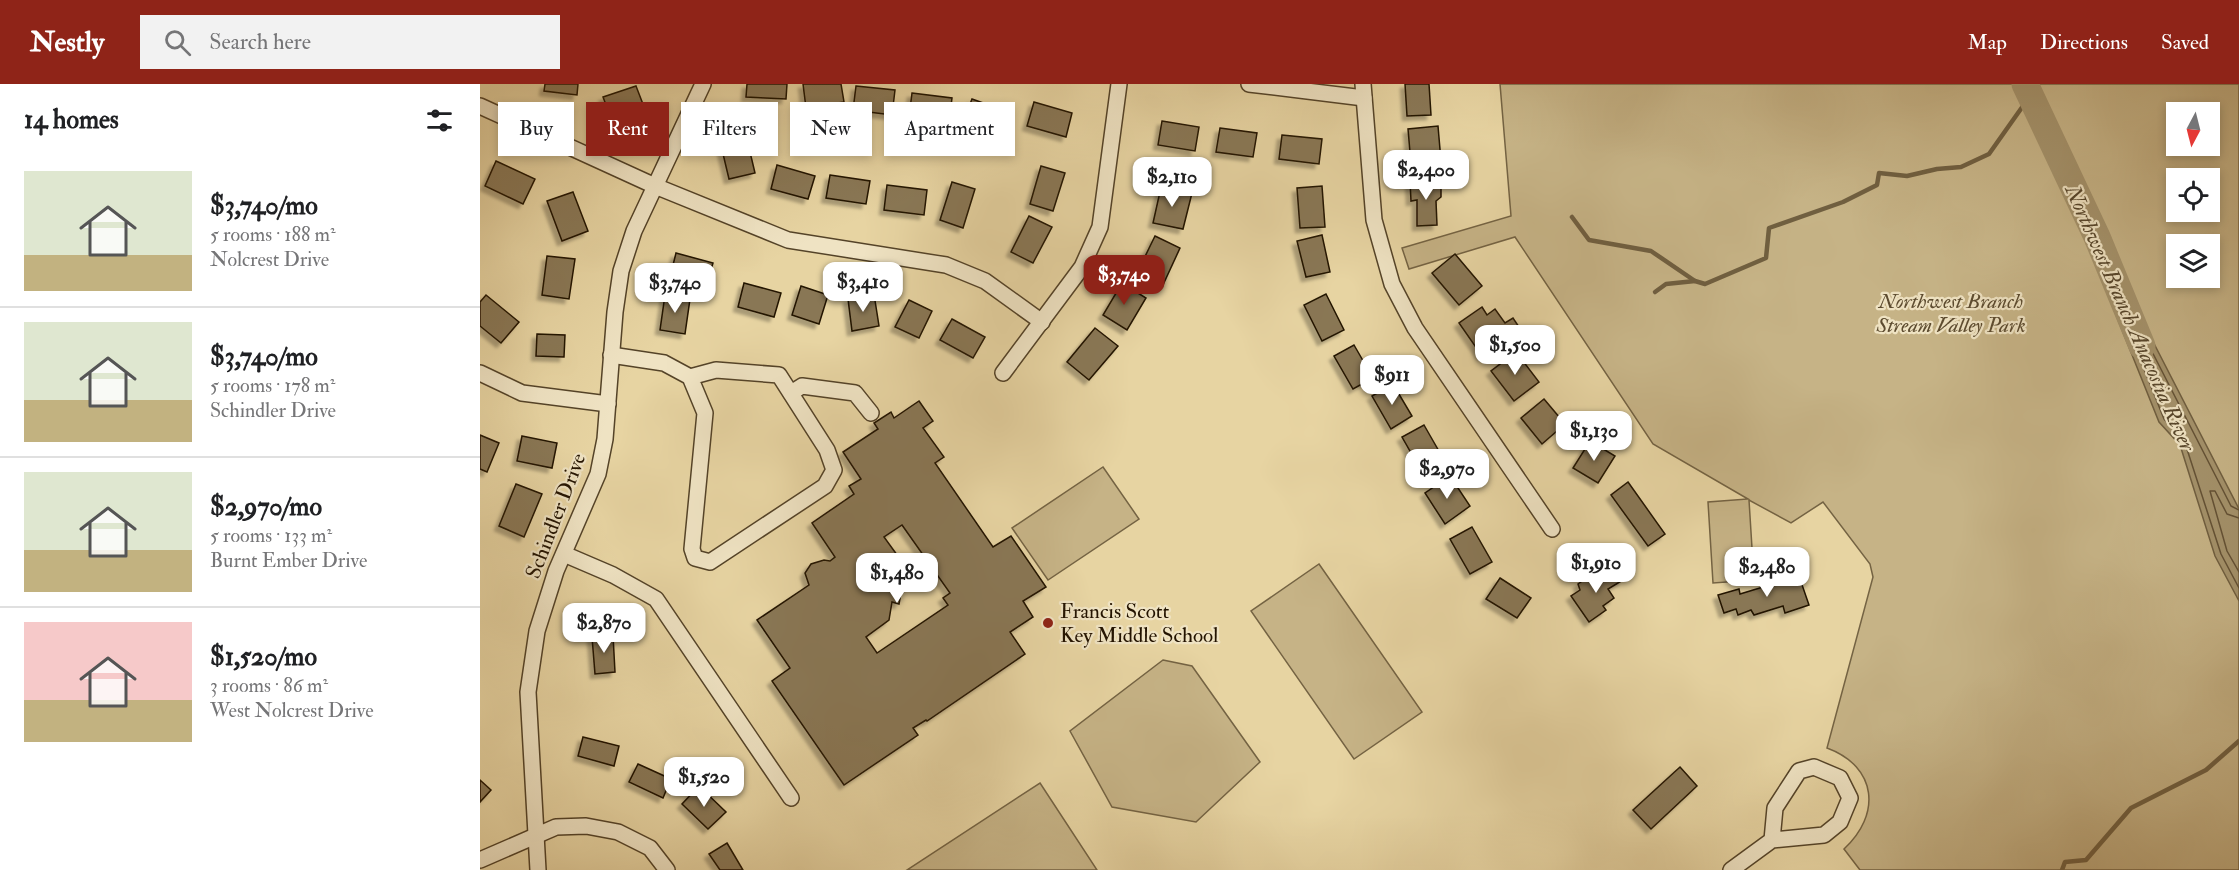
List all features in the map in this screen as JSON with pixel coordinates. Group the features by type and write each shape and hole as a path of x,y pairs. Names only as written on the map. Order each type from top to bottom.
{"street":[{"name":"Schindler Drive","path":"538,870 528,692 537,631 564,554 598,474 606,439 611,355 621,271 634,231 704,84"},
{"path":"1003,373 1082,267 1100,227 1119,84"},
{"path":"1249,84 1364,91 1374,220 1392,284 1415,328 1552,529"},
{"path":"480,106 655,186 788,240 946,265 985,281 1042,322"},
{"path":"611,355 664,363 690,377 705,413 692,549 694,558 710,562 825,486 834,470 827,450 779,375 716,370 690,377"},
{"path":"480,373 522,393 608,404"},
{"path":"790,393 802,387 855,393 871,413"},
{"path":"564,554 613,575 656,599 791,798"},
{"path":"1731,870 1772,840 1824,835 1840,822 1850,798 1840,778 1814,767 1799,771 1775,808 1772,840"},
{"path":"480,860 556,827 586,826 618,832 650,848 666,870"}],"green space":[{"name":"Northwest Branch Stream Valley Park","path":"1500,84 2239,84 2239,870 1860,870 1844,849 1856,836 1864,822 1868,807 1865,779 1844,756 1827,748 1873,577 1870,564 1823,502 1791,523 1749,500 1754,580 1713,583 1708,502 1748,499 1653,444 1515,237 1409,269 1402,248 1511,216"},
{"path":"1103,467 1139,519 1048,580 1012,528"},
{"path":"1319,564 1422,712 1354,759 1251,611"},
{"path":"1163,660 1192,666 1260,762 1196,822 1112,807 1070,731"},
{"path":"1040,783 1097,870 907,870"}],"water":[{"path":"2108,295 2148,332 2239,509 2239,601 2215,556 2180,445 2159,422"}],"building":[{"path":"545,84 578,84 577,95 544,91"},
{"path":"747,84 787,84 786,99 746,97"},
{"path":"803,84 841,84 844,102 805,102"},
{"path":"1405,84 1429,84 1431,115 1407,116"},
{"path":"636,86 642,102 605,102 603,97"},
{"path":"856,86 895,90 894,102 884,102 884,114 872,112 872,102 854,102"},
{"path":"912,93 952,98 952,102 911,102"},
{"path":"1034,102 1072,113 1066,137 1027,126"},
{"path":"1162,121 1199,127 1195,151 1158,145"},
{"path":"1438,126 1441,161 1411,164 1408,129"},
{"path":"1220,128 1257,133 1253,157 1216,152"},
{"path":"1282,135 1322,139 1319,164 1279,159"},
{"path":"724,156 751,156 755,173 729,179"},
{"path":"496,161 535,179 523,204 485,186"},
{"path":"777,165 815,176 808,199 771,189"},
{"path":"1041,166 1065,173 1053,211 1030,204"},
{"path":"830,175 870,181 866,204 826,198"},
{"path":"1441,180 1441,197 1436,201 1437,225 1417,226 1417,200 1411,201 1410,181"},
{"path":"952,182 975,189 963,228 940,220"},
{"path":"887,185 927,190 924,215 884,210"},
{"path":"1322,186 1325,227 1300,228 1297,188"},
{"path":"1161,187 1192,193 1183,229 1153,223"},
{"path":"573,192 588,231 562,241 547,201"},
{"path":"1029,216 1052,227 1033,263 1011,252"},
{"path":"1322,235 1330,272 1306,277 1297,241"},
{"path":"1155,236 1180,248 1162,287 1136,275"},
{"path":"676,253 713,263 706,287 670,277"},
{"path":"1455,254 1482,286 1459,305 1432,273"},
{"path":"547,256 575,259 569,299 542,295"},
{"path":"744,283 781,293 774,317 738,307"},
{"path":"1122,283 1146,298 1127,330 1103,315"},
{"path":"801,286 828,295 819,324 792,315"},
{"path":"874,294 879,326 852,331 848,299"},
{"path":"1326,294 1344,330 1322,341 1304,305"},
{"path":"486,295 519,322 501,343 480,326 480,302"},
{"path":"665,295 690,299 685,334 660,330"},
{"path":"909,300 932,311 919,338 895,327"},
{"path":"1482,307 1487,315 1495,309 1505,323 1513,318 1521,330 1482,356 1459,323"},
{"path":"952,319 985,337 973,358 940,340"},
{"path":"1095,328 1118,346 1089,380 1067,362"},
{"path":"537,334 565,335 564,357 536,356"},
{"path":"1354,345 1373,378 1353,389 1334,356"},
{"path":"1516,352 1539,382 1514,401 1491,371"},
{"path":"1393,384 1412,416 1391,429 1372,396"},
{"path":"1544,399 1565,424 1542,444 1521,418"},
{"path":"919,401 933,421 923,428 944,457 935,463 993,547 1011,536 1046,587 1023,601 1033,617 1010,632 1025,654 927,721 913,728 918,735 844,785 772,681 790,668 757,620 809,585 805,573 811,564 824,560 830,561 835,557 812,523 854,494 849,486 861,479 843,452 878,429 874,423 891,412 894,418","holes":["902,525 950,593 943,598 948,605 877,653 866,637 889,620 892,602 899,604 904,577 897,576 900,559 884,537"]},
{"path":"1424,425 1444,460 1422,472 1402,437"},
{"path":"480,435 499,443 487,472 480,469"},
{"path":"522,436 557,443 552,468 517,461"},
{"path":"1590,441 1615,456 1598,483 1573,468"},
{"path":"1450,476 1470,506 1445,524 1425,493"},
{"path":"1628,482 1665,534 1648,546 1611,495"},
{"path":"516,484 542,494 524,537 499,526"},
{"path":"1472,527 1492,562 1470,574 1450,539"},
{"path":"1615,568 1623,580 1608,589 1614,598 1603,606 1606,610 1589,622 1571,596 1580,590 1578,584 1588,577 1594,582"},
{"path":"1799,576 1809,605 1785,613 1783,606 1754,615 1751,610 1738,615 1736,609 1724,613 1718,595 1739,589 1740,594"},
{"path":"1500,578 1531,598 1517,618 1486,599"},
{"path":"613,635 615,672 595,674 592,637"},
{"path":"583,737 619,746 614,766 578,756"},
{"path":"638,764 671,779 663,798 629,782"},
{"path":"1680,767 1697,786 1651,829 1633,810"},
{"path":"480,780 491,790 480,802"},
{"path":"699,786 726,812 708,829 682,804"},
{"path":"727,843 743,870 720,870 709,854"}],"waterway":[{"name":"Northwest Branch Anacostia River","path":"2025,84 2097,237 2142,346"},
{"path":"1572,217 1589,240 1651,251 1695,281 1705,284 1766,258 1769,228 1843,202 1877,185 1879,173 1907,176 1937,169 1961,167 1989,154 2030,96"},
{"path":"1655,292 1666,284 1695,281"},
{"path":"2062,870 2065,862 2086,860 2131,808 2206,770 2239,741"}],"place":[{"name":"Francis Scott Key Middle School","path":"1048,623"}]}
